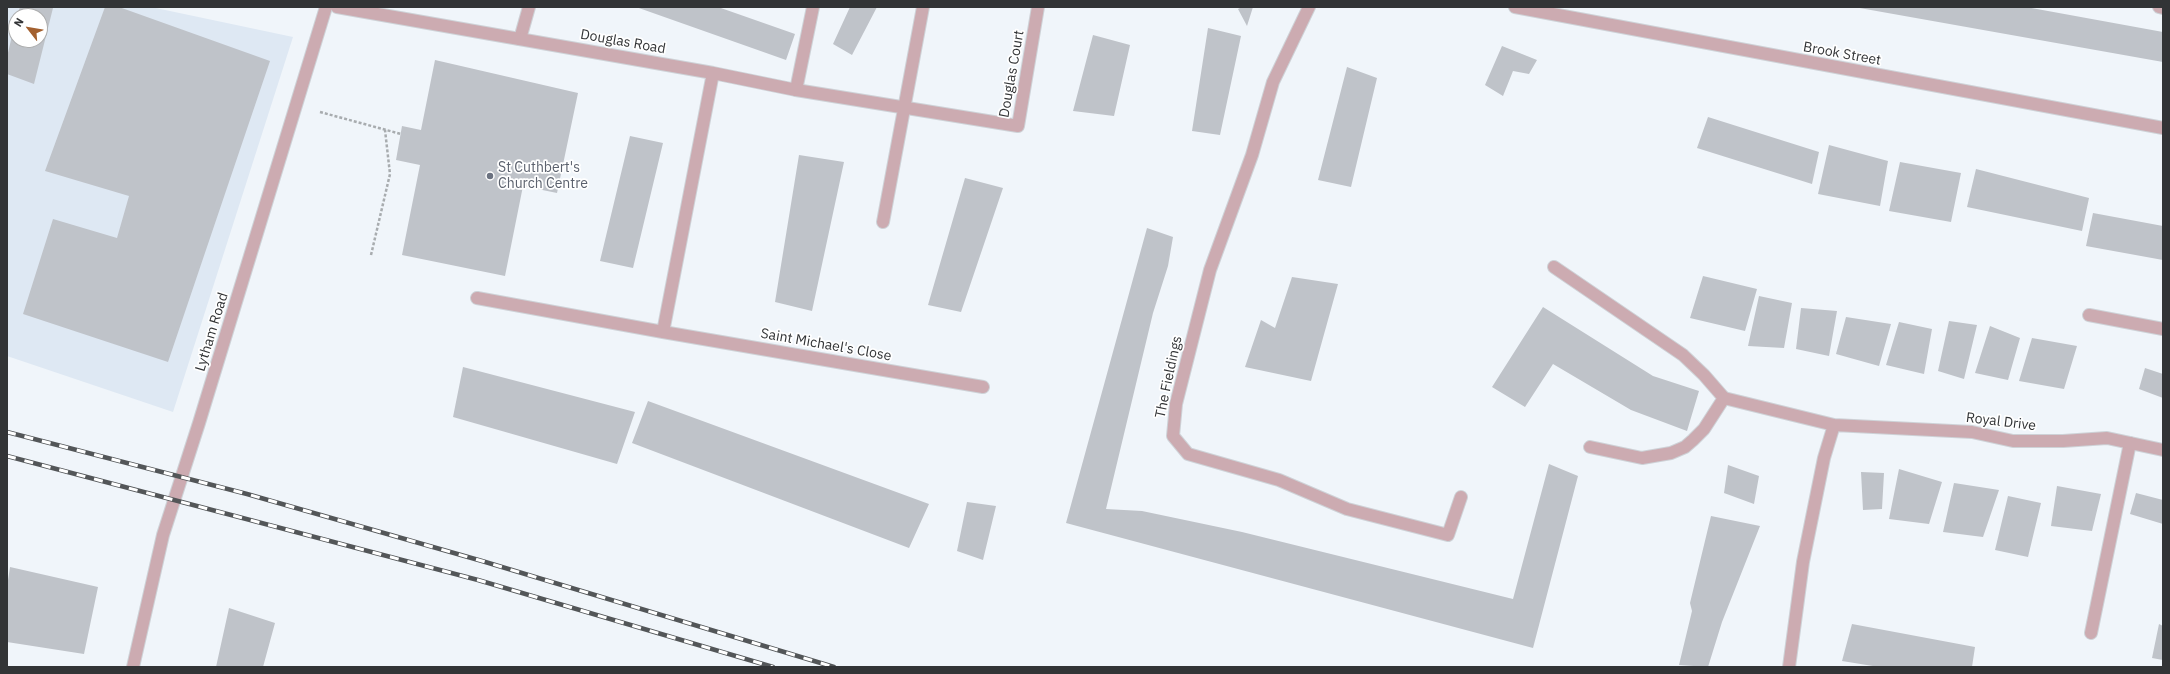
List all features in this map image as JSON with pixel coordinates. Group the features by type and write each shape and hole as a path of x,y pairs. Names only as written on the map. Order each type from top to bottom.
{"street":[{"name":"Lytham Road","path":"132,667 163,534 204,408 326,7"},
{"name":"Douglas Road","path":"337,7 713,73 796,90 905,107"},
{"path":"520,39 530,7"},
{"path":"796,90 813,7"},
{"path":"883,222 923,7"},
{"name":"Douglas Court","path":"905,107 1018,126 1038,7"},
{"name":"The Fieldings","path":"1309,7 1273,82 1252,155 1210,270 1176,404 1173,436 1188,454 1279,480 1347,509 1448,535 1461,496"},
{"name":"Brook Street","path":"1515,7 2163,128"},
{"path":"2159,7 2163,8"},
{"path":"663,332 713,73"},
{"path":"1554,267 1683,355 1704,374 1724,398 1699,434 1685,447 1671,453 1642,458 1590,447"},
{"name":"Saint Michael's Close","path":"477,298 663,332 983,387"},
{"path":"2089,315 2163,329"},
{"name":"Royal Drive","path":"1724,398 1834,425 1972,432 2013,441 2063,441 2107,438 2163,450"},
{"path":"1789,667 1803,562 1824,458 1834,425"},
{"path":"2090,633 2130,443"}],"path":[{"path":"296,106 401,134"},
{"path":"371,255 390,174 386,130"}],"shaded area":[{"path":"7,7 151,7 293,37 173,412 7,356"}],"building":[{"path":"20,7 53,8 48,28 48,8"},
{"path":"105,7 119,7 270,61 168,362 23,314 53,219 117,238 129,196 45,171"},
{"path":"636,7 718,7 795,34 786,60"},
{"path":"850,7 877,7 852,55 833,44"},
{"path":"1242,7 1253,7 1247,26 1238,9"},
{"path":"1854,7 2026,7 2163,32 2163,62"},
{"path":"1208,28 1241,36 1220,135 1192,131"},
{"path":"1093,35 1130,45 1114,116 1073,111"},
{"path":"1502,46 1537,60 1529,74 1513,71 1503,96 1485,85"},
{"path":"9,48 43,48 34,84 7,74 7,57"},
{"name":"St Cuthbert's Church Centre","path":"435,60 578,93 557,193 523,186 505,276 402,255 420,165 396,160 402,126 421,130"},
{"path":"1347,67 1377,78 1351,187 1318,180"},
{"path":"1708,117 1819,152 1812,184 1697,148"},
{"path":"630,136 663,143 633,268 600,261"},
{"path":"1829,145 1888,161 1880,206 1818,194"},
{"path":"799,155 844,162 812,311 775,302"},
{"path":"1900,162 1961,173 1951,222 1889,211"},
{"path":"1976,169 2089,198 2082,231 1967,207"},
{"path":"965,178 1003,188 961,312 928,305"},
{"path":"2093,213 2163,226 2163,260 2086,246"},
{"path":"1147,228 1173,237 1168,266 1153,313 1106,509 1142,511 1242,532 1513,599 1549,464 1578,476 1533,648 1066,523"},
{"path":"1703,276 1757,289 1745,331 1690,318"},
{"path":"1292,277 1338,284 1311,381 1245,367 1261,320 1275,328"},
{"path":"1759,296 1792,303 1784,348 1748,346"},
{"path":"1543,307 1653,376 1699,391 1687,431 1631,410 1553,364 1525,407 1492,387"},
{"path":"1801,308 1837,311 1829,356 1796,349"},
{"path":"1846,317 1891,324 1879,366 1836,354"},
{"path":"1949,321 1977,325 1964,379 1938,371"},
{"path":"1899,322 1932,329 1924,374 1886,365"},
{"path":"1990,326 2020,338 2008,380 1975,373"},
{"path":"2032,338 2077,346 2064,389 2019,381"},
{"path":"463,367 635,412 617,464 453,417"},
{"path":"2145,368 2163,374 2163,398 2139,389"},
{"path":"648,401 929,504 909,548 632,443"},
{"path":"1728,465 1759,476 1754,504 1724,493"},
{"path":"1899,469 1942,482 1929,524 1889,519"},
{"path":"1861,472 1884,473 1882,509 1863,510"},
{"path":"1954,483 1999,490 1983,537 1943,532"},
{"path":"2057,486 2101,494 2092,531 2051,526"},
{"path":"2136,493 2163,500 2163,524 2130,514"},
{"path":"2008,496 2041,503 2028,557 1995,550"},
{"path":"967,502 996,506 983,560 957,551"},
{"path":"1711,516 1760,526 1722,622 1708,667 1679,665 1692,611 1690,603"},
{"path":"10,567 98,587 84,654 7,642 7,587"},
{"path":"229,608 275,623 263,667 216,667"},
{"path":"1852,624 1975,647 1972,667 1879,667 1842,661"},
{"path":"2159,624 2163,626 2163,660 2152,658"}],"railway":[{"path":"7,432 247,494 482,561 834,667"},
{"path":"7,456 478,580 773,667"}],"place":[{"name":"St Cuthbert's Church Centre","path":"490,176"}]}
